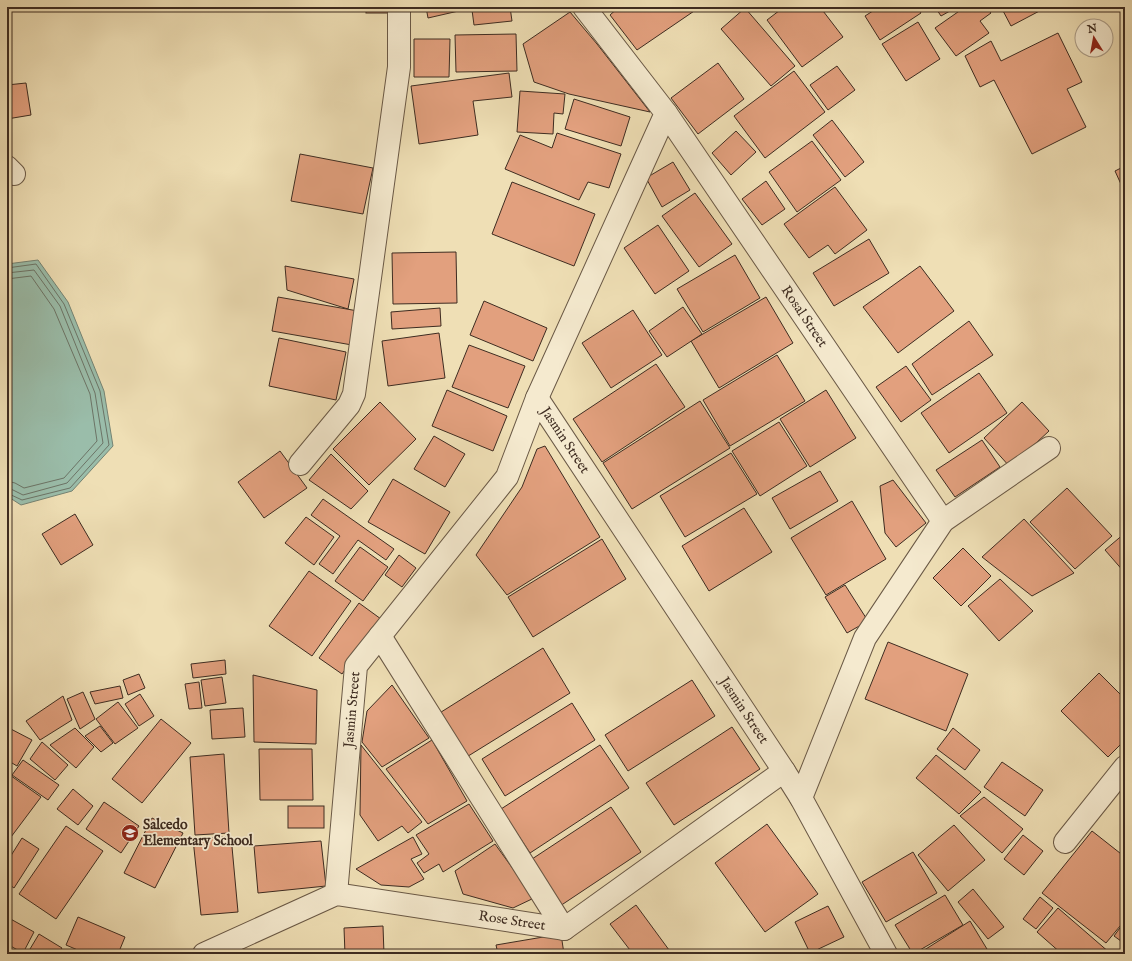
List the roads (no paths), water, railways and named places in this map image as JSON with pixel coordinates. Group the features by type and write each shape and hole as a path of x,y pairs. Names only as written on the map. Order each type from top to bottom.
{"street":[{"path":"300,464 349,405 354,394 399,67 399,7"},
{"name":"Rosal Street","path":"584,7 666,113 943,521"},
{"path":"537,398 666,113"},
{"name":"Jasmin Street","path":"336,894 356,666 507,477 537,398"},
{"name":"Jasmin Street","path":"537,398 801,798 886,954"},
{"path":"801,798 865,638 943,521 1049,448"},
{"path":"380,636 564,929"},
{"path":"1065,842 1125,767"},
{"name":"Rose Street","path":"336,894 564,929 784,771"},
{"path":"204,954 336,894"}],"water":[{"path":"38,260 68,302 104,391 113,446 72,491 21,505 7,496 7,264"}],"place":[{"name":"Salcedo Elementary School","path":"130,833"}]}
